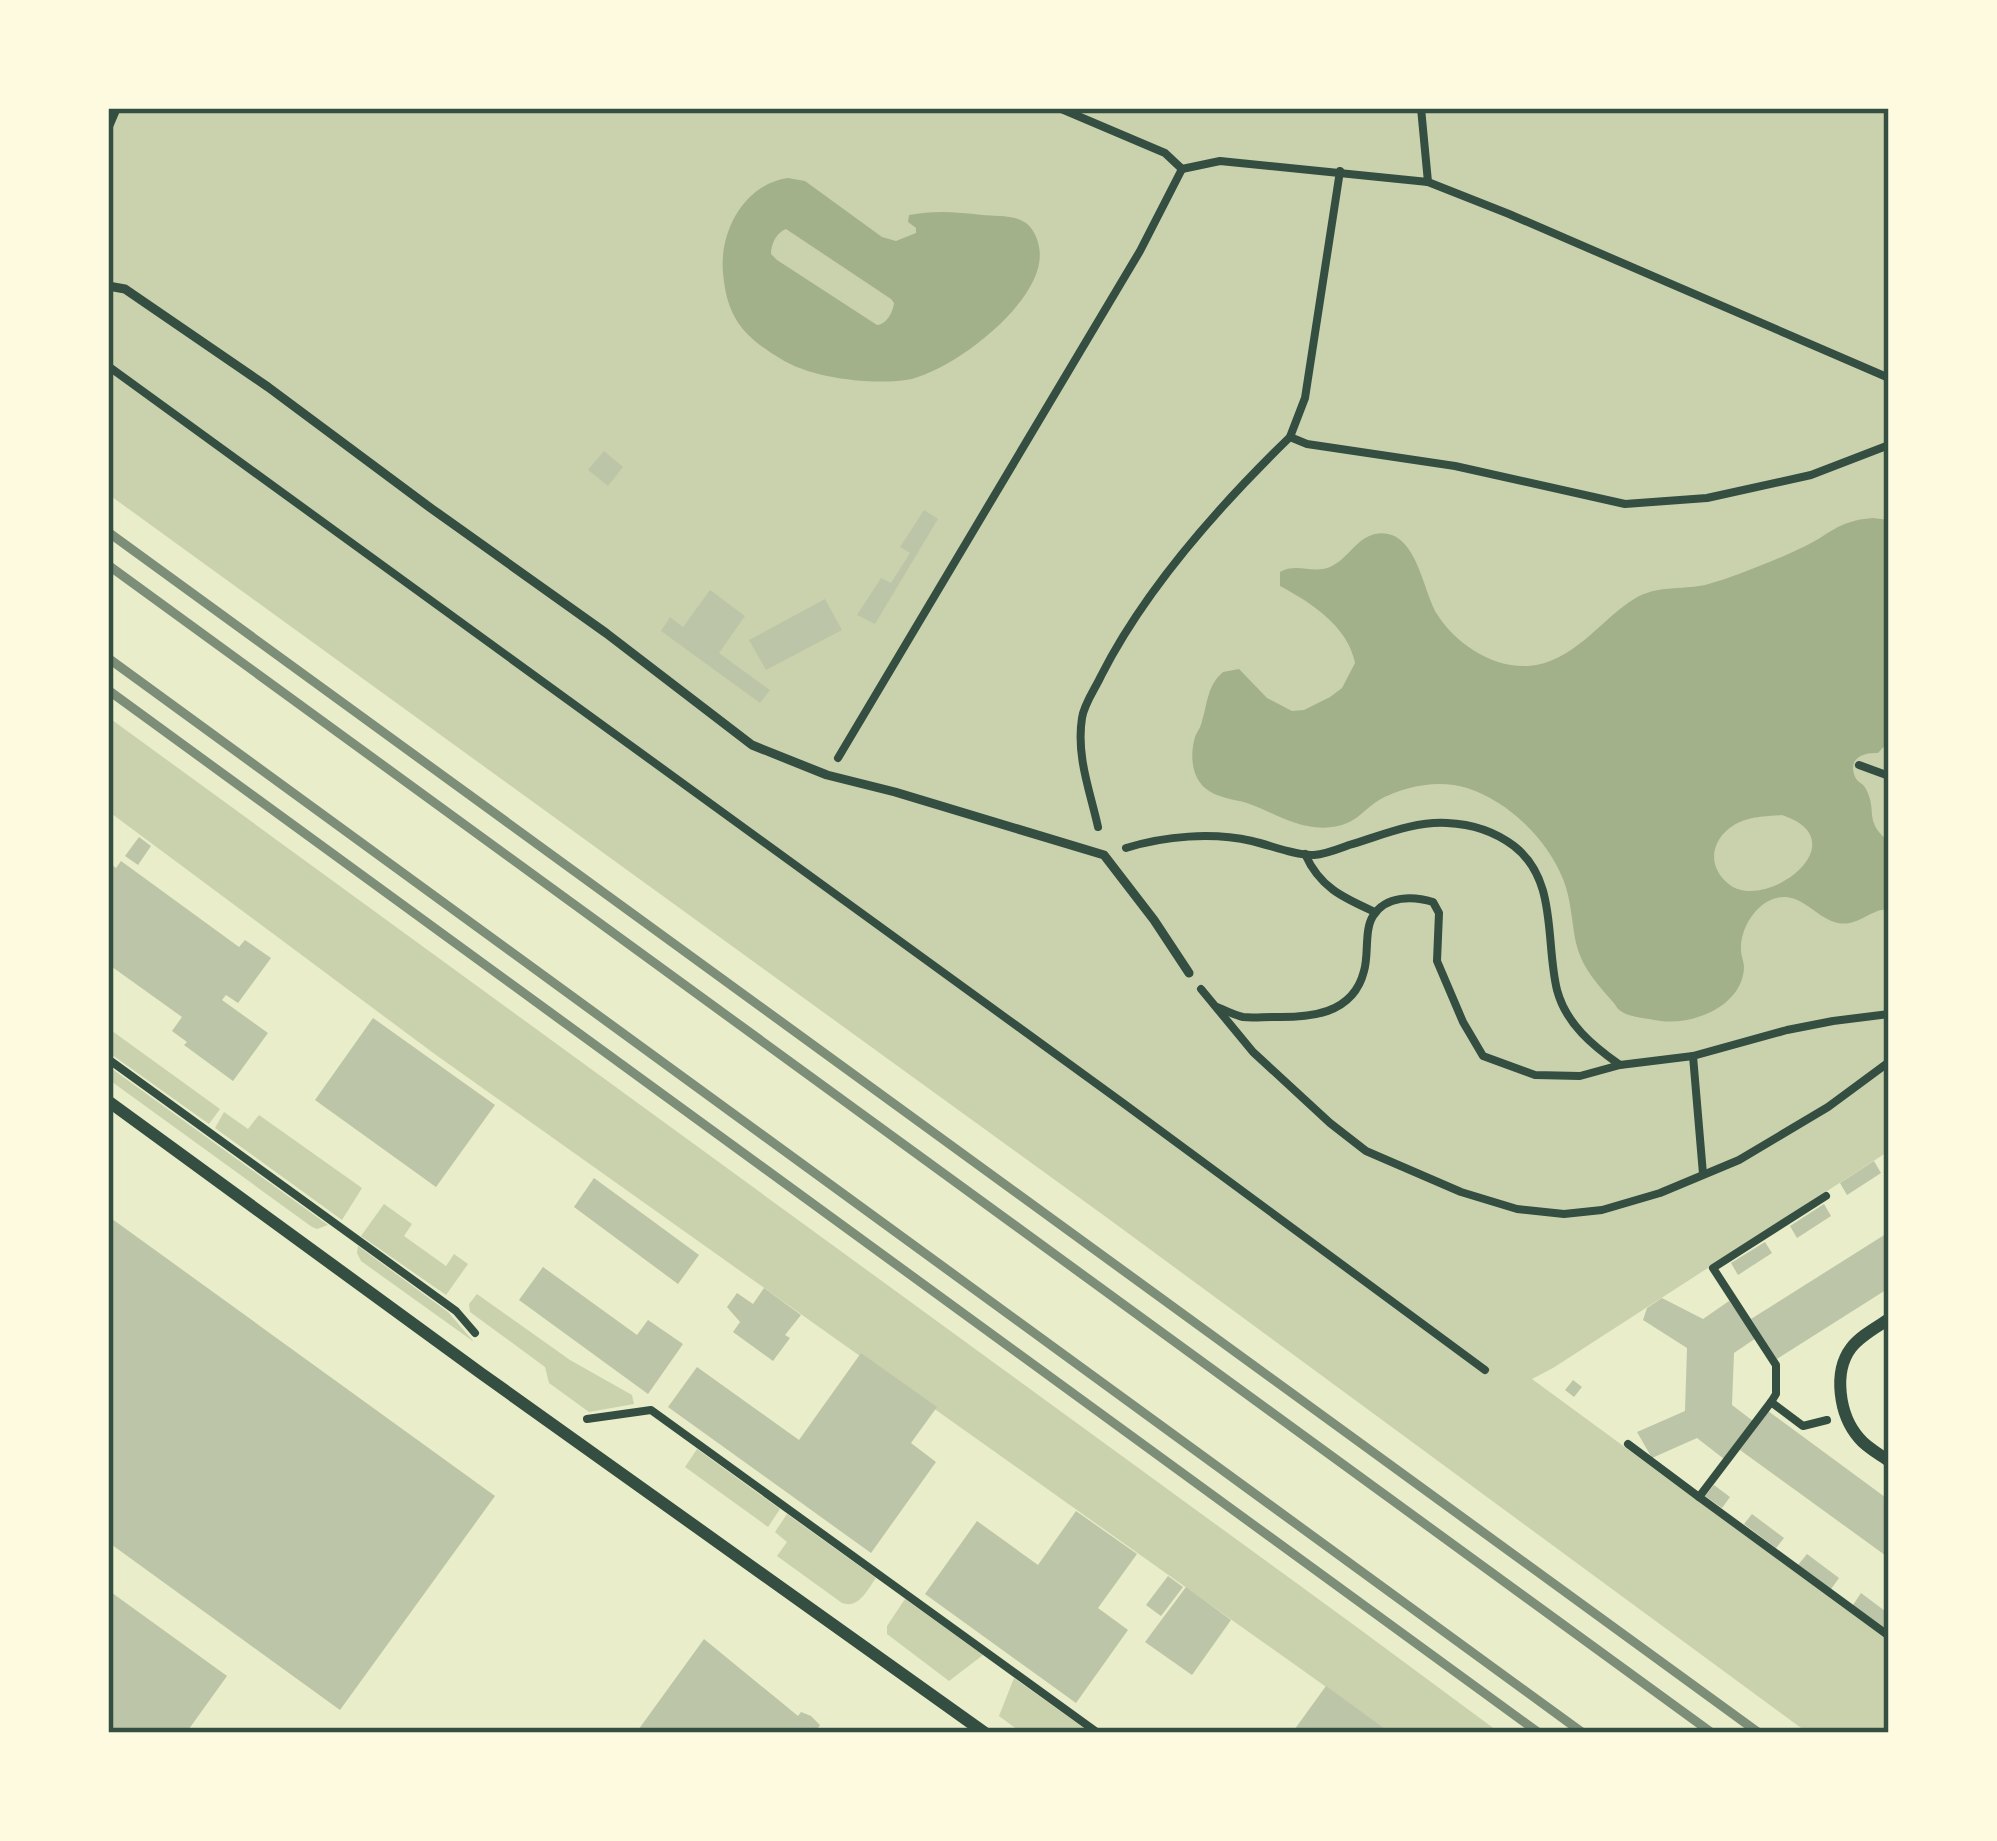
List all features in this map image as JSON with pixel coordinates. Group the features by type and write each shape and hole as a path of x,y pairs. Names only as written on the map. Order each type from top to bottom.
{"street":[{"path":"108,1101 986,1733"},
{"path":"1889,1319 1851,1347 1841,1370 1840,1392 1858,1437 1889,1461"}],"lane":[{"path":"108,286 124,289 268,387 752,745 827,775 1104,855 1189,973"}],"path":[{"path":"108,129 117,108"},
{"path":"1059,108 1165,153 1182,169"},
{"path":"1421,108 1428,182"},
{"path":"1182,169 1220,161 1428,182 1889,378"},
{"path":"827,775 1128,271 1182,169"},
{"path":"1340,171 1305,398 1290,437 1214,517 1147,600 1082,714 1083,774 1104,855 1149,841 1203,836 1318,855 1410,827 1443,823 1479,827 1527,856 1540,875 1558,992 1570,1019 1592,1046 1620,1065"},
{"path":"108,366 1485,1370"},
{"path":"1290,437 1625,503 1707,498 1811,475 1889,445"},
{"path":"1859,765 1889,776"},
{"path":"1306,854 1337,893 1351,904 1376,912"},
{"path":"1215,1006 1245,1017 1325,1015 1359,987 1371,918 1399,898 1417,898 1433,902 1438,913 1437,961 1483,1056 1535,1075 1580,1076 1620,1065 1693,1056 1787,1030 1889,1014"},
{"path":"1189,973 1253,1052 1366,1151 1462,1192 1517,1209 1564,1214 1602,1210 1660,1193 1739,1160 1810,1118 1889,1062"},
{"path":"1693,1056 1703,1174"},
{"path":"108,1059 456,1311 479,1338"},
{"path":"1699,1497 1776,1394 1776,1365 1713,1268 1826,1196"},
{"path":"1772,1402 1802,1426 1846,1415"},
{"path":"570,1406 588,1420 651,1410 1098,1733"},
{"path":"1628,1444 1889,1636"}],"shaded area":[{"path":"108,108 1889,108 1889,1151 1532,1379 1889,1641 1889,1733 1808,1733 108,494"},
{"path":"805,181 882,237 896,241 916,233 909,215 946,212 1016,219 1029,225 1036,237 1038,267 1014,310 993,330 925,374 876,382 808,371 781,359 747,334 733,314 725,289 723,257 730,227 747,200 772,182","holes":["786,229 891,299 891,314 877,325 777,260 771,254 775,239"]},
{"path":"1860,520 1889,520 1889,741 1878,753 1859,757 1853,768 1869,797 1873,822 1889,842 1889,909 1845,924 1791,898 1766,902 1743,935 1744,968 1735,993 1701,1016 1661,1021 1619,1010 1583,962 1556,864 1524,823 1482,794 1445,784 1410,788 1379,800 1347,823 1317,827 1214,794 1194,771 1195,737 1211,689 1223,672 1239,669 1267,698 1292,711 1304,710 1342,688 1355,663 1345,638 1315,608 1280,586 1280,572 1332,566 1369,536 1389,534 1409,549 1437,614 1464,644 1501,663 1528,666 1572,649 1643,595 1727,578","holes":["1782,815 1804,827 1812,841 1810,856 1783,882 1746,891 1730,885 1716,867 1719,839 1735,825"]},
{"path":"108,717 1500,1733 1391,1733 436,1055 108,811"},
{"path":"108,1028 220,1109 209,1124 108,1052"},
{"path":"108,1066 328,1225 312,1227 108,1079"},
{"path":"224,1112 248,1129 259,1115 362,1188 342,1220 215,1128"},
{"path":"384,1204 412,1224 404,1236 446,1266 454,1254 468,1264 446,1295 361,1236"},
{"path":"358,1246 448,1312 474,1342 361,1261"},
{"path":"477,1294 570,1360 632,1395 634,1404 589,1412 549,1383 545,1367 470,1312 469,1304"},
{"path":"697,1449 780,1509 768,1527 685,1467"},
{"path":"787,1514 876,1578 858,1601 842,1603 777,1556 787,1542 775,1532"},
{"path":"905,1599 983,1655 949,1681 887,1634 887,1626"},
{"path":"1014,1678 1091,1733 1022,1733 999,1716"}],"building":[{"path":"604,451 623,467 608,486 588,470"},
{"path":"924,510 938,519 875,624 857,615 881,578 891,583 910,553 900,547"},
{"path":"710,590 745,616 719,653 770,690 760,703 661,631 670,617 683,627"},
{"path":"825,599 842,630 766,670 749,640"},
{"path":"139,837 151,846 138,865 125,856"},
{"path":"121,861 239,947 245,940 271,958 238,1003 226,995 222,1000 268,1033 233,1081 172,1031 182,1017 108,964 108,862 116,868"},
{"path":"373,1018 495,1105 436,1187 315,1100"},
{"path":"1874,1161 1881,1173 1847,1195 1840,1183"},
{"path":"594,1178 699,1255 678,1284 574,1207"},
{"path":"1824,1204 1831,1216 1797,1238 1790,1226"},
{"path":"108,1216 495,1496 340,1710 108,1542"},
{"path":"1889,1232 1889,1288 1777,1359 1751,1319"},
{"path":"1765,1242 1772,1253 1738,1275 1731,1263"},
{"path":"543,1267 637,1335 648,1320 683,1344 648,1394 519,1300"},
{"path":"764,1288 801,1315 773,1361 733,1332 740,1322 727,1307 737,1293 753,1304"},
{"path":"1662,1298 1703,1319 1729,1301 1756,1338 1734,1353 1732,1405 1753,1421 1724,1459 1697,1438 1652,1458 1637,1432 1685,1411 1687,1348 1643,1320 1647,1308"},
{"path":"861,1353 937,1407 911,1443 936,1462 871,1553 668,1407 697,1367 799,1440"},
{"path":"1573,1380 1582,1387 1574,1397 1565,1390"},
{"path":"1768,1411 1889,1500 1889,1558 1740,1450"},
{"path":"1714,1485 1730,1497 1722,1508 1705,1496"},
{"path":"1076,1511 1137,1554 1098,1608 1128,1630 1076,1703 925,1594 977,1521 1038,1565"},
{"path":"1752,1514 1784,1538 1776,1548 1744,1524"},
{"path":"1807,1554 1839,1578 1831,1589 1798,1565"},
{"path":"1168,1576 1183,1587 1161,1616 1146,1605"},
{"path":"1186,1587 1231,1620 1192,1675 1145,1642"},
{"path":"108,1590 227,1676 186,1733 108,1733"},
{"path":"1861,1593 1889,1614 1885,1628 1853,1605"},
{"path":"704,1639 798,1716 801,1712 811,1716 820,1725 815,1733 636,1733"},
{"path":"1326,1686 1391,1733 1292,1733"}],"railway":[{"path":"108,532 1759,1733"},
{"path":"108,565 1712,1733"},
{"path":"108,658 1583,1733"},
{"path":"108,690 1539,1733"}]}
